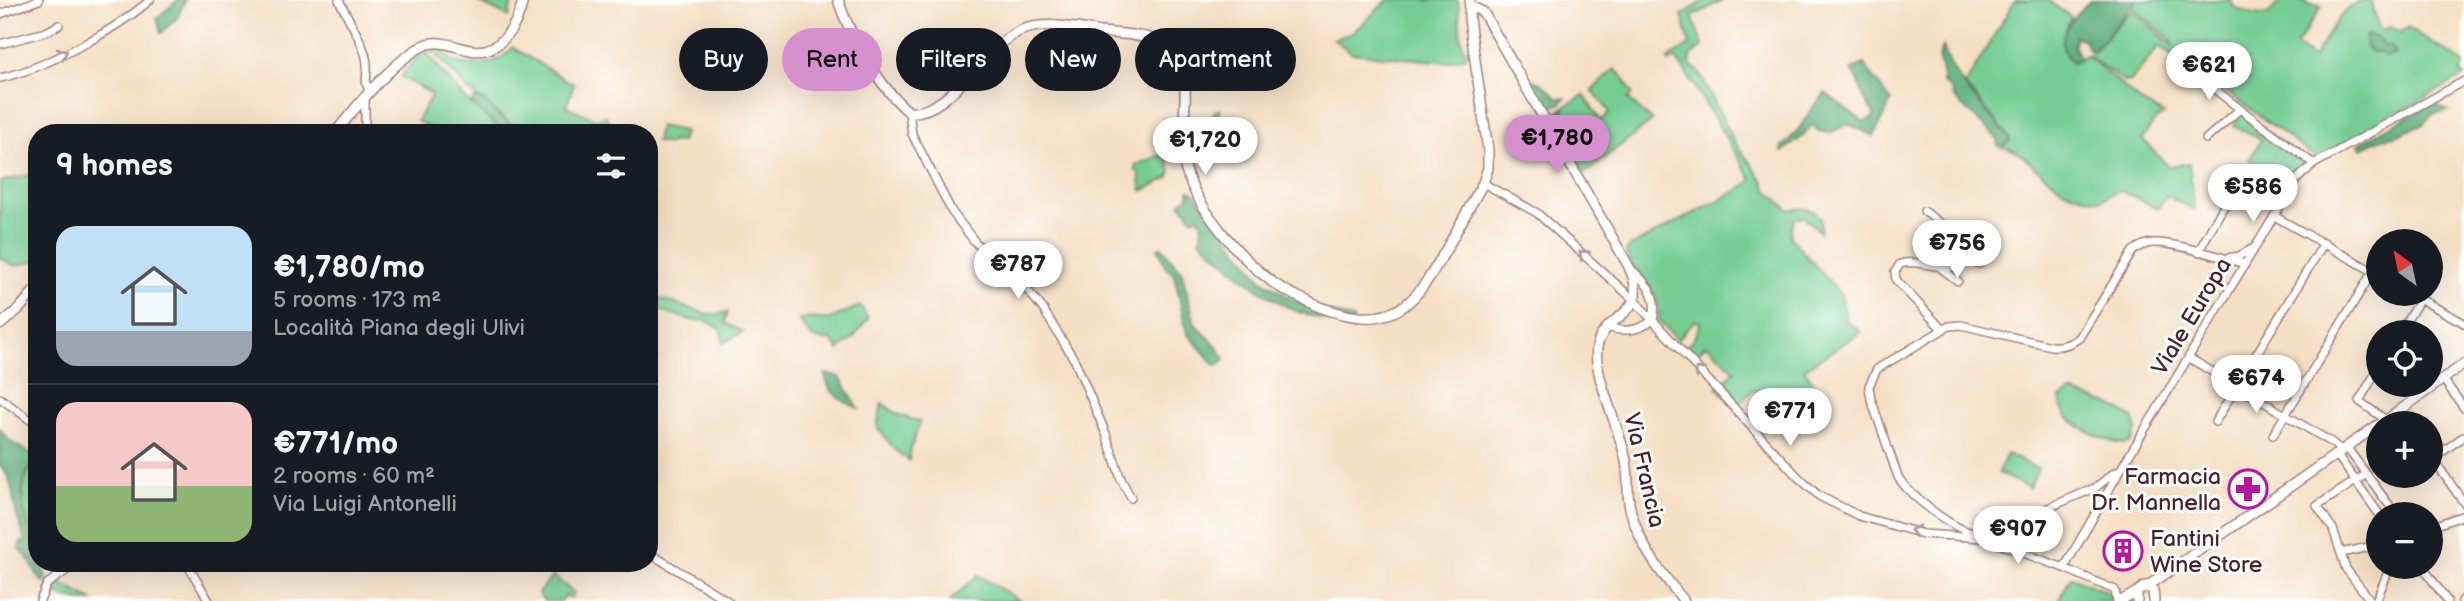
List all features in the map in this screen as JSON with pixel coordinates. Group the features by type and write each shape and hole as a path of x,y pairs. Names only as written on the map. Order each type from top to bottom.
{"main road":[{"path":"343,124 368,94 420,47 438,42 479,51 501,42 513,29 523,0"},
{"path":"838,0 852,36 887,88 909,112 922,112 931,107 948,95 1006,39 1032,27 1057,26 1158,42 1174,54 1184,74 1184,163 1189,178 1214,223 1231,244 1272,283 1322,309 1376,319 1397,313 1414,299 1429,279 1483,183 1488,168 1488,150 1469,19 1470,3"},
{"path":"1470,3 1483,12 1582,189 1628,265 1636,285 1634,300 1609,328"},
{"path":"0,325 28,298"},
{"name":"Via Francia","path":"1609,328 1596,348 1601,378 1626,461 1629,503 1634,522 1641,540 1661,572 1684,601"},
{"path":"2443,379 2464,364"},
{"path":"2399,411 2418,397"},
{"path":"2120,601 2136,598 2141,587 2153,596 2162,574 2175,569 2366,434"}],"street":[{"path":"0,14 39,0"},
{"path":"0,78 47,61 120,24 150,0"},
{"path":"339,0 365,55 368,94 366,124"},
{"path":"0,44 55,27"},
{"path":"2195,74 2314,164"},
{"name":"Viale Europa","path":"2064,568 2296,180 2314,164 2464,81"},
{"path":"2206,139 2240,109"},
{"path":"909,112 912,134 952,212 975,242 1030,293 1075,361 1131,498"},
{"path":"2198,252 2225,204 2234,176"},
{"path":"1483,183 1537,213 1634,300 1819,496 1859,516 1923,534 1983,537 2095,488 2111,477 2125,462"},
{"path":"1924,211 1945,227 1963,251 1979,264"},
{"path":"2274,216 2366,267"},
{"path":"2120,601 2115,590 1958,529 1905,487 1898,477 1869,386 1877,369 1942,329 1961,325 2061,347 2079,338 2133,251 2151,243 2245,264"},
{"path":"2215,422 2324,243"},
{"path":"2227,258 2239,256 2256,246"},
{"path":"1942,329 1896,280 1895,272 1900,264 1909,261 1942,268 1952,267 1963,251"},
{"path":"2227,258 2234,268 2236,280"},
{"path":"1609,328 1643,328 1653,320 1656,304 1654,296 1628,265"},
{"path":"1942,268 1958,281"},
{"path":"2273,435 2366,289"},
{"path":"2433,306 2464,323"},
{"path":"2189,358 2331,442 2365,475 2385,502"},
{"path":"2443,379 2464,408"},
{"path":"2366,388 2358,401 2369,411"},
{"path":"0,398 28,418"},
{"path":"2464,436 2433,459 2464,503"},
{"path":"2342,451 2355,482 2370,502"},
{"path":"2365,475 2318,506 2333,529 2346,569 2373,601 2384,579"},
{"path":"2443,523 2464,515"},
{"path":"2341,553 2366,548"},
{"path":"658,558 728,601"},
{"path":"40,601 47,584 64,572"},
{"path":"192,572 209,601"},
{"path":"2432,579 2448,601"}],"green space":[{"path":"178,0 185,0 178,17 161,33 157,18"},
{"path":"474,0 512,0 509,17"},
{"path":"1388,0 1458,0 1461,38 1466,56 1447,62 1352,53 1334,39 1352,33"},
{"path":"1706,0 1723,0 1692,17 1703,46 1691,56 1690,65 1699,72 1734,141 1767,190 1789,210 1808,209 1820,218 1820,232 1804,216 1795,218 1790,237 1841,295 1846,321 1861,332 1804,369 1818,390 1801,402 1797,395 1783,402 1791,417 1779,422 1769,404 1753,390 1742,401 1732,403 1717,387 1735,371 1710,347 1705,345 1695,357 1683,348 1693,340 1701,323 1695,320 1677,340 1659,321 1656,298 1630,262 1626,252 1629,247 1735,192 1752,180 1685,71 1675,58 1669,62 1668,58 1690,45 1682,15"},
{"path":"2015,0 2047,0 2071,17 2064,42 2069,58 2075,62 2086,55 2142,103 2164,114 2154,122 2142,139 2168,166 2189,164 2195,210 2167,196 2158,208 2119,190 2101,200 2081,196 2062,189 2016,151 2003,147 2010,140 2006,133 1965,85"},
{"path":"2091,0 2136,0 2105,38 2090,51 2084,39 2075,37 2074,46 2081,59 2072,62 2066,54 2063,37 2071,20"},
{"path":"2136,0 2232,0 2232,5 2239,10 2267,15 2282,0 2301,0 2322,6 2296,45 2313,58 2344,13 2352,6 2371,0 2379,29 2390,27 2401,32 2407,27 2464,63 2460,73 2464,76 2317,159 2206,76 2188,69 2159,46 2131,81 2124,82 2089,56 2127,14 2133,11 2173,46 2170,39 2131,6"},
{"path":"2365,36 2391,47 2395,54 2387,57 2380,52 2371,52 2366,46"},
{"path":"1943,46 1953,70 1978,103 2006,133 2010,140 2003,147 1998,146 1997,138 1953,97 1951,89 1943,83 1939,56"},
{"path":"441,47 454,61 476,65 498,60 512,47 574,85 566,106 595,119 606,116 609,121 602,124 511,124 468,90 438,56 429,50"},
{"path":"427,53 463,97 494,124 423,124 417,121 432,94 401,77 415,59"},
{"path":"1864,64 1891,101 1874,136 1849,124 1829,133 1818,131 1812,124 1802,137 1782,152 1782,147 1825,93 1864,122 1873,118 1874,114 1851,70"},
{"path":"1615,69 1633,94 1628,99 1652,121 1584,174 1576,142 1563,122 1564,107 1584,95 1601,121 1610,112 1592,90"},
{"path":"1525,79 1543,85 1557,98 1565,98 1560,104 1545,109"},
{"path":"475,98 485,101 510,124 495,124 472,104"},
{"path":"2432,103 2448,111 2433,114 2422,125 2395,136 2383,138 2361,148 2358,144"},
{"path":"1564,107 1564,124 1578,146 1573,153 1551,118"},
{"path":"1220,109 1223,155 1216,160 1210,158 1209,147 1214,112"},
{"path":"2242,113 2306,160 2307,164 2287,186 2249,160 2261,140 2234,125"},
{"path":"659,126 684,131 681,142 672,141 670,144 658,142"},
{"path":"1166,153 1171,172 1168,178 1142,191 1136,165"},
{"path":"28,175 28,262 15,266 0,258 0,182"},
{"path":"1189,190 1194,192 1262,280 1295,301 1353,319 1354,325 1324,320 1283,305 1233,269 1200,240 1202,225 1198,216 1193,219 1180,203 1189,196"},
{"path":"1162,247 1181,269 1195,324 1217,346 1225,359 1219,365 1214,364 1187,333 1174,274 1166,268 1158,248"},
{"path":"658,298 710,315 728,312 725,323 743,332 723,343 721,329 705,320 694,321 658,310"},
{"path":"861,306 868,319 839,350 831,340 819,340 812,336 799,319 829,319"},
{"path":"825,374 840,377 858,408 832,391"},
{"path":"2071,392 2109,404 2133,418 2137,429 2131,442 2125,444 2107,440 2070,419 2063,410 2060,398"},
{"path":"882,403 897,414 920,422 909,461 895,450 877,427"},
{"path":"0,429 8,439 28,451 28,472 22,489 22,501 28,524 28,559 19,549 25,539 10,482 0,466"},
{"path":"2007,454 2038,469 2029,488 1998,473"},
{"path":"28,473 28,525 22,496"},
{"path":"36,572 44,572 47,580 42,582"},
{"path":"978,575 1020,601 950,601"},
{"path":"553,576 574,593 571,598 566,595 561,601 544,601 538,593"},
{"path":"2071,577 2114,595 2115,598 2109,601 2058,601"},
{"path":"54,580 94,601 70,599 53,593 47,589"}],"place":[{"name":"Farmacia Dr. Mannella","path":"2248,489"},
{"name":"Fantini Wine Store","path":"2123,551"}]}
